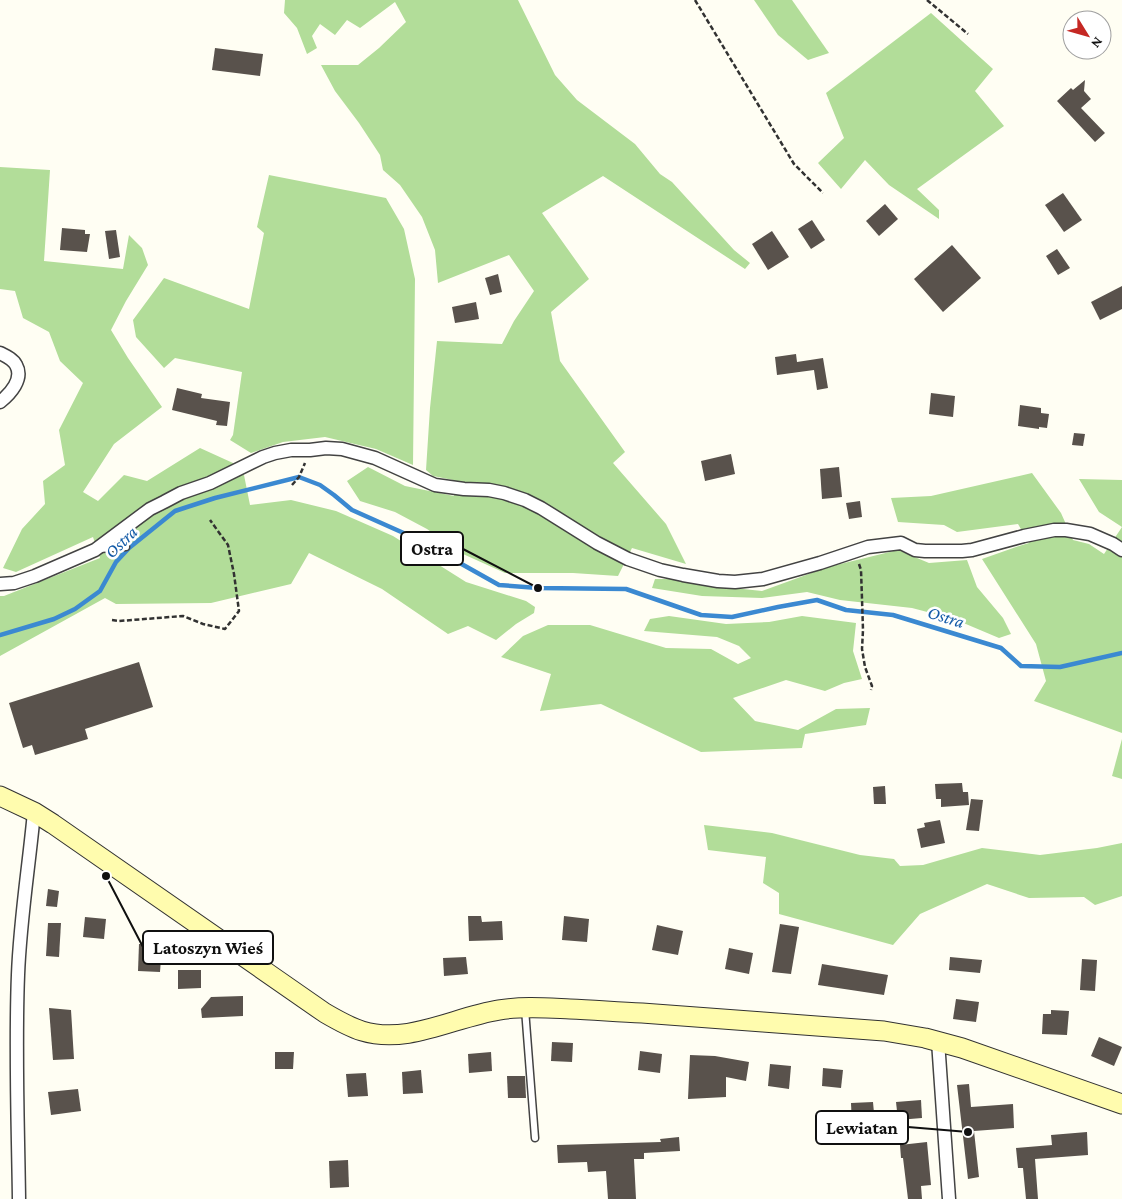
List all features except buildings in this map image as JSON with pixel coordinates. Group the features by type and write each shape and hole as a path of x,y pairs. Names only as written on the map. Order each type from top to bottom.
{"street":[{"path":"0,353 10,358 17,365 19,375 15,387 0,402"},
{"path":"0,584 14,583 35,576 95,550 150,509 181,493 210,483 255,460 275,453 326,448 342,449 375,458 435,485 464,490 489,490 504,493 542,508 597,543 628,559 653,568 718,581 750,581 776,576 868,548 901,543 915,550 938,552 967,550 1024,536 1060,530 1090,534 1122,550"},
{"path":"0,796 34,812 325,1013 352,1028 373,1034 399,1035 499,1010 541,1007 884,1031 938,1041 962,1048 1122,1104"},
{"path":"19,1199 18,973 34,812"},
{"path":"938,1041 949,1199"}],"lane":[{"path":"95,550 126,547"},
{"path":"525,1008 535,1138"}],"path":[{"path":"695,0 794,164 823,193"},
{"path":"927,0 968,34"},
{"path":"292,485 302,471"},
{"path":"112,620 183,616 203,624 224,629 240,611 228,545 210,520"},
{"path":"855,552 861,570 864,667 872,686 871,690"}],"green space":[{"path":"285,0 518,0 555,75 577,100 635,144 660,174 672,182 734,250 750,263 745,269 603,176 542,213 589,279 551,312 560,361 625,452 613,463 666,524 686,564 632,548 618,576 573,573 505,573 463,554 427,529 395,512 360,501 347,481 368,467 405,486 454,496 453,480 433,476 426,470 437,341 502,344 514,321 534,291 509,255 438,283 435,250 422,217 400,185 383,170 380,155 335,91 321,65 358,65 379,48 406,22 395,2 360,28 347,20 335,35 320,24 312,36 317,48 307,54 297,28 284,13"},
{"path":"754,0 792,0 829,53 808,60 778,35"},
{"path":"931,13 993,69 975,91 1004,126 917,189 939,210 939,219 889,185 865,160 841,189 818,163 844,138 826,93"},
{"path":"0,167 50,170 44,261 123,269 129,235 142,248 148,265 111,330 162,407 114,444 83,492 98,501 124,475 147,481 200,448 233,463 244,475 250,505 291,500 336,511 393,536 466,582 526,601 535,607 534,613 496,640 468,626 448,634 382,589 309,553 291,584 211,603 116,604 105,598 0,656 0,596 100,558 93,537 16,572 3,568 22,529 45,504 43,481 65,465 59,430 83,383 60,361 49,332 23,318 15,291 0,289"},
{"path":"269,175 386,198 404,229 415,279 413,465 376,449 325,437 283,442 251,453 230,440 233,435 242,372 175,358 164,368 136,337 133,320 164,278 249,309 264,233 257,227"},
{"path":"1032,473 1061,513 1073,540 1089,544 1104,554 1122,527 1122,733 1034,701 1046,681 1036,644 982,559 1029,543 1018,524 957,532 944,525 898,522 891,498 931,496"},
{"path":"1079,479 1122,480 1122,527 1099,512"},
{"path":"898,550 929,563 967,560 977,587 1003,618 1011,634 999,638 954,619 912,608 840,600 807,592 762,598 702,596 652,588 655,579 680,579 705,585 762,591 828,567"},
{"path":"669,616 726,624 769,622 802,616 856,623 853,651 862,679 844,683 825,691 786,680 733,698 755,721 798,730 836,709 870,708 866,725 805,734 802,748 701,752 601,704 540,711 551,674 501,657 523,636 548,625 590,625 666,648 711,649 738,664 751,658 739,646 717,637 644,631 650,619"},
{"path":"1122,739 1122,779 1112,776"},
{"path":"704,825 772,833 860,855 894,859 900,866 923,865 982,848 1040,855 1122,843 1122,896 1095,905 1084,897 1029,898 987,884 920,914 893,945 779,914 779,893 763,883 766,857 708,850"}],"waterway":[{"name":"Ostra","path":"0,635 54,619 75,609 100,591 116,562 129,548 175,511 215,498 299,477 320,485 352,510 417,539 499,585 538,588 626,589 701,615 732,617 817,600 846,610 893,615 1001,648 1021,666 1060,667 1122,653"}],"place":[{"name":"Ostra","path":"538,588"},
{"name":"Latoszyn Wieś","path":"106,876"},
{"name":"Lewiatan","path":"968,1132"}]}
